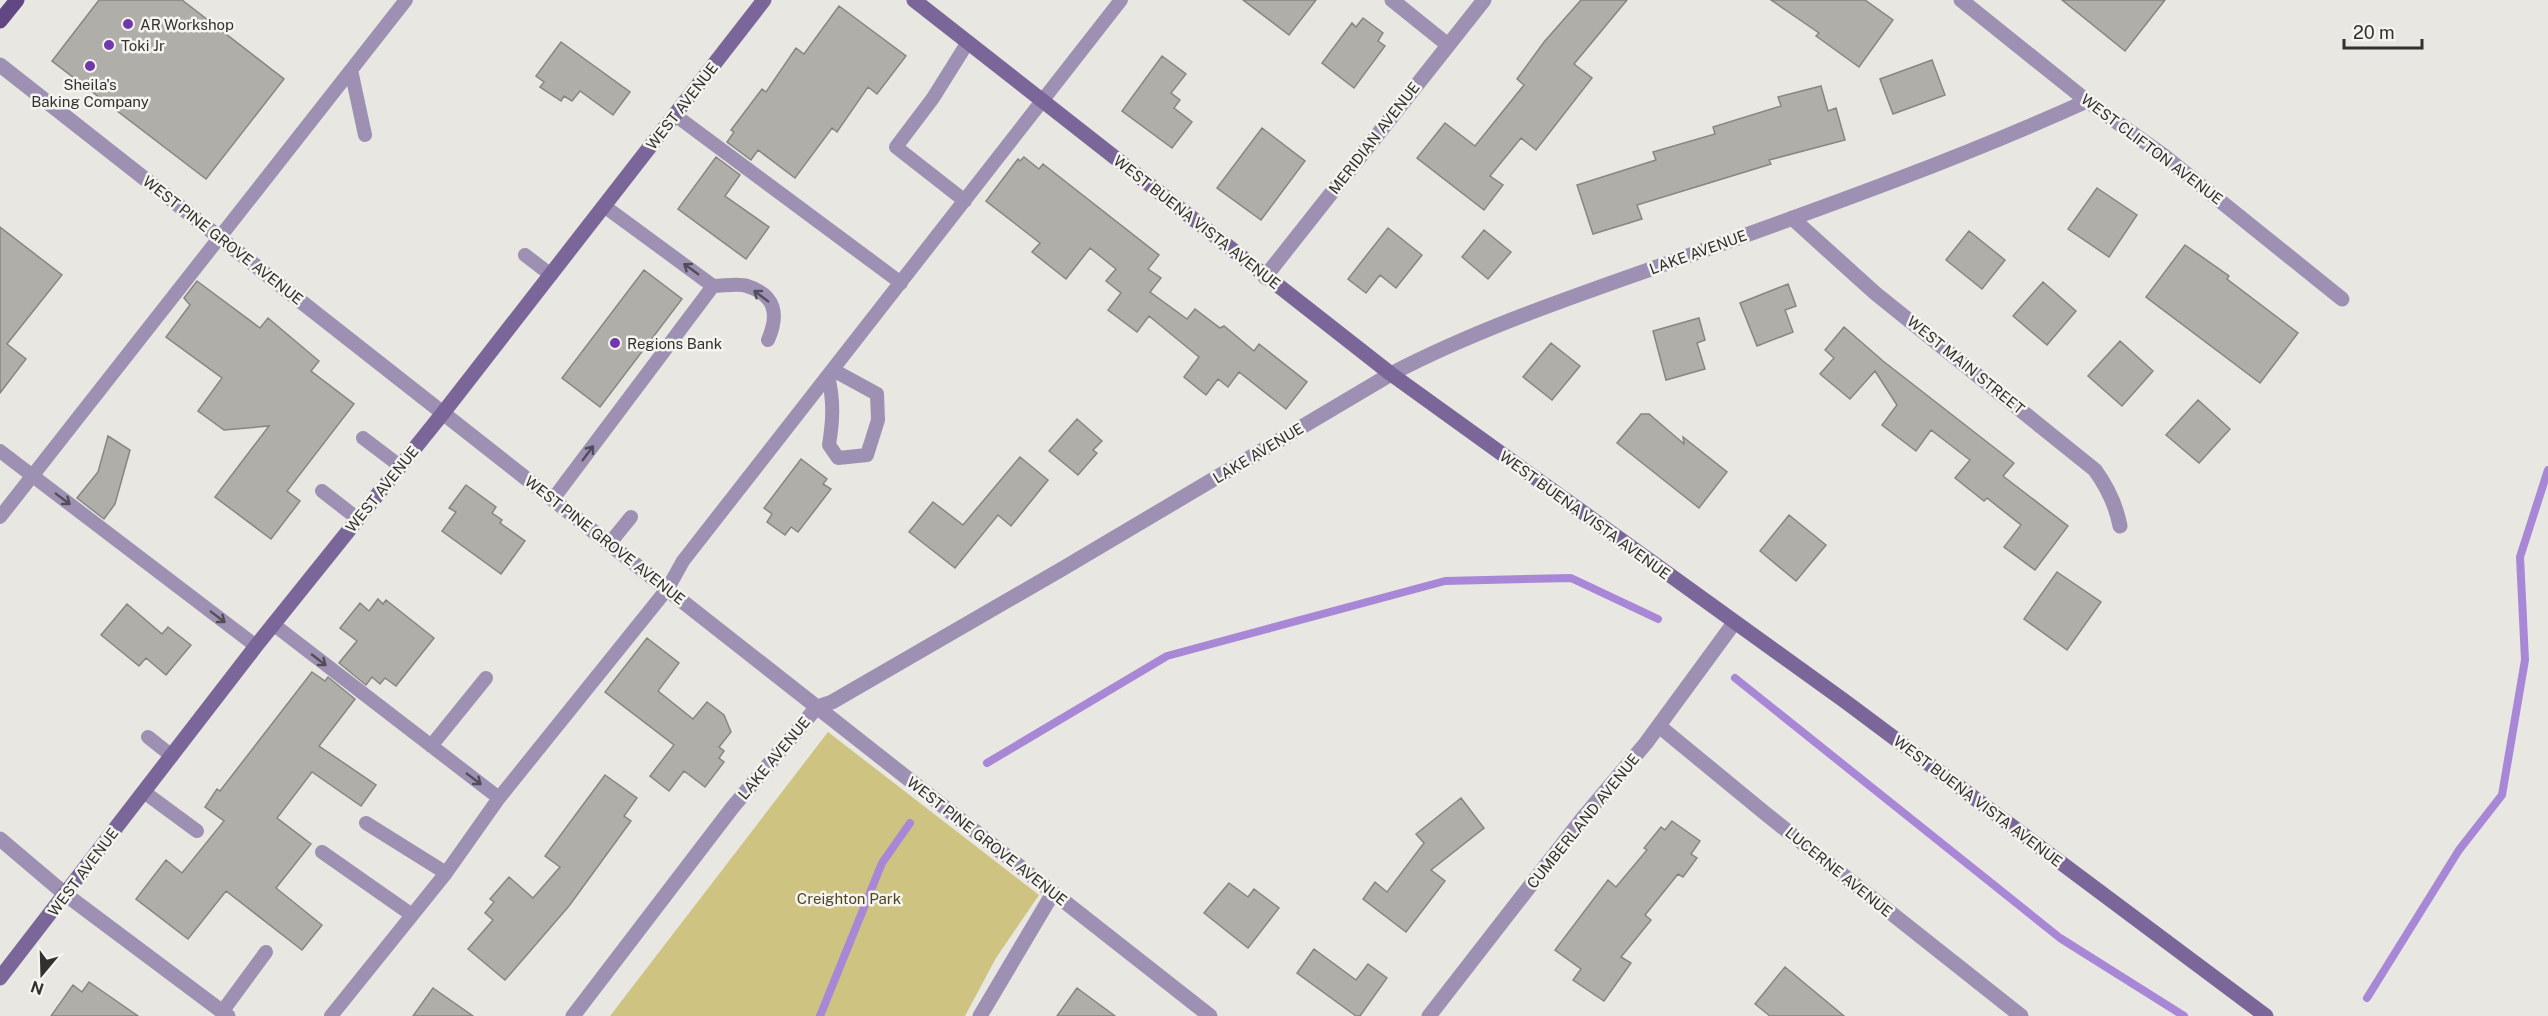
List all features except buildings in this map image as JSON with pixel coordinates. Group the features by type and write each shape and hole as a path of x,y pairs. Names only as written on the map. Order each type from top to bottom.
{"main road":[{"path":"0,21 17,0"}],"street":[{"name":"WEST AVENUE","path":"0,978 273,624 443,413 764,0"},
{"name":"WEST BUENA VISTA AVENUE","path":"914,0 1391,374 1846,702 2266,1016"},
{"path":"1392,0 1448,45"},
{"name":"MERIDIAN AVENUE","path":"1265,277 1484,0"},
{"name":"WEST CLIFTON AVENUE","path":"1961,0 2087,101 2163,155 2342,299"},
{"name":"WEST PINE GROVE AVENUE","path":"0,65 1210,1016"},
{"name":"LAKE AVENUE","path":"573,1016 732,808 817,707 832,702 1022,593 1391,374 1436,351 1551,305 1913,175 2087,101"},
{"name":"WEST MAIN STREET","path":"1792,218 1875,293 2095,470 2117,509 2120,526"},
{"name":"CUMBERLAND AVENUE","path":"1429,1016 1582,819 1659,726 1734,623"},
{"name":"LUCERNE AVENUE","path":"1659,726 2020,1016"},
{"path":"0,839 65,894 225,1014"},
{"path":"980,1016 1053,893"}],"lane":[{"path":"0,517 406,0"},
{"path":"331,1016 446,873 499,798 668,588 683,561 1121,0"},
{"path":"965,201 896,147 933,98 968,42"},
{"path":"351,70 365,135"},
{"path":"675,115 901,283"},
{"path":"604,206 713,286 746,286 766,296 775,310 775,324 768,339"},
{"path":"525,255 551,275"},
{"path":"553,499 713,286"},
{"path":"831,373 877,394 878,420 867,455 837,458 829,445 834,418 831,373"},
{"path":"363,438 400,466"},
{"path":"0,451 256,646"},
{"path":"322,491 358,519"},
{"path":"609,544 631,517"},
{"path":"273,624 499,798"},
{"path":"431,746 486,678"},
{"path":"148,737 172,756"},
{"path":"144,792 197,831"},
{"path":"366,823 446,873"},
{"path":"322,852 412,915"},
{"path":"225,1014 266,952"}],"green space":[{"name":"Creighton Park","path":"828,732 1039,895 996,958 965,1016 610,1016"}],"waterway":[{"path":"2367,998 2459,850 2502,795 2525,660 2520,557 2548,470"},
{"path":"987,763 1167,656 1445,581 1571,578 1658,619"},
{"path":"1735,678 2060,938 2184,1016"},
{"path":"820,1016 882,863 910,823"}],"place":[{"name":"AR Workshop","path":"128,24"},
{"name":"Toki Jr","path":"109,45"},
{"name":"Sheila's Baking Company","path":"90,66"},
{"name":"Regions Bank","path":"615,343"}]}
